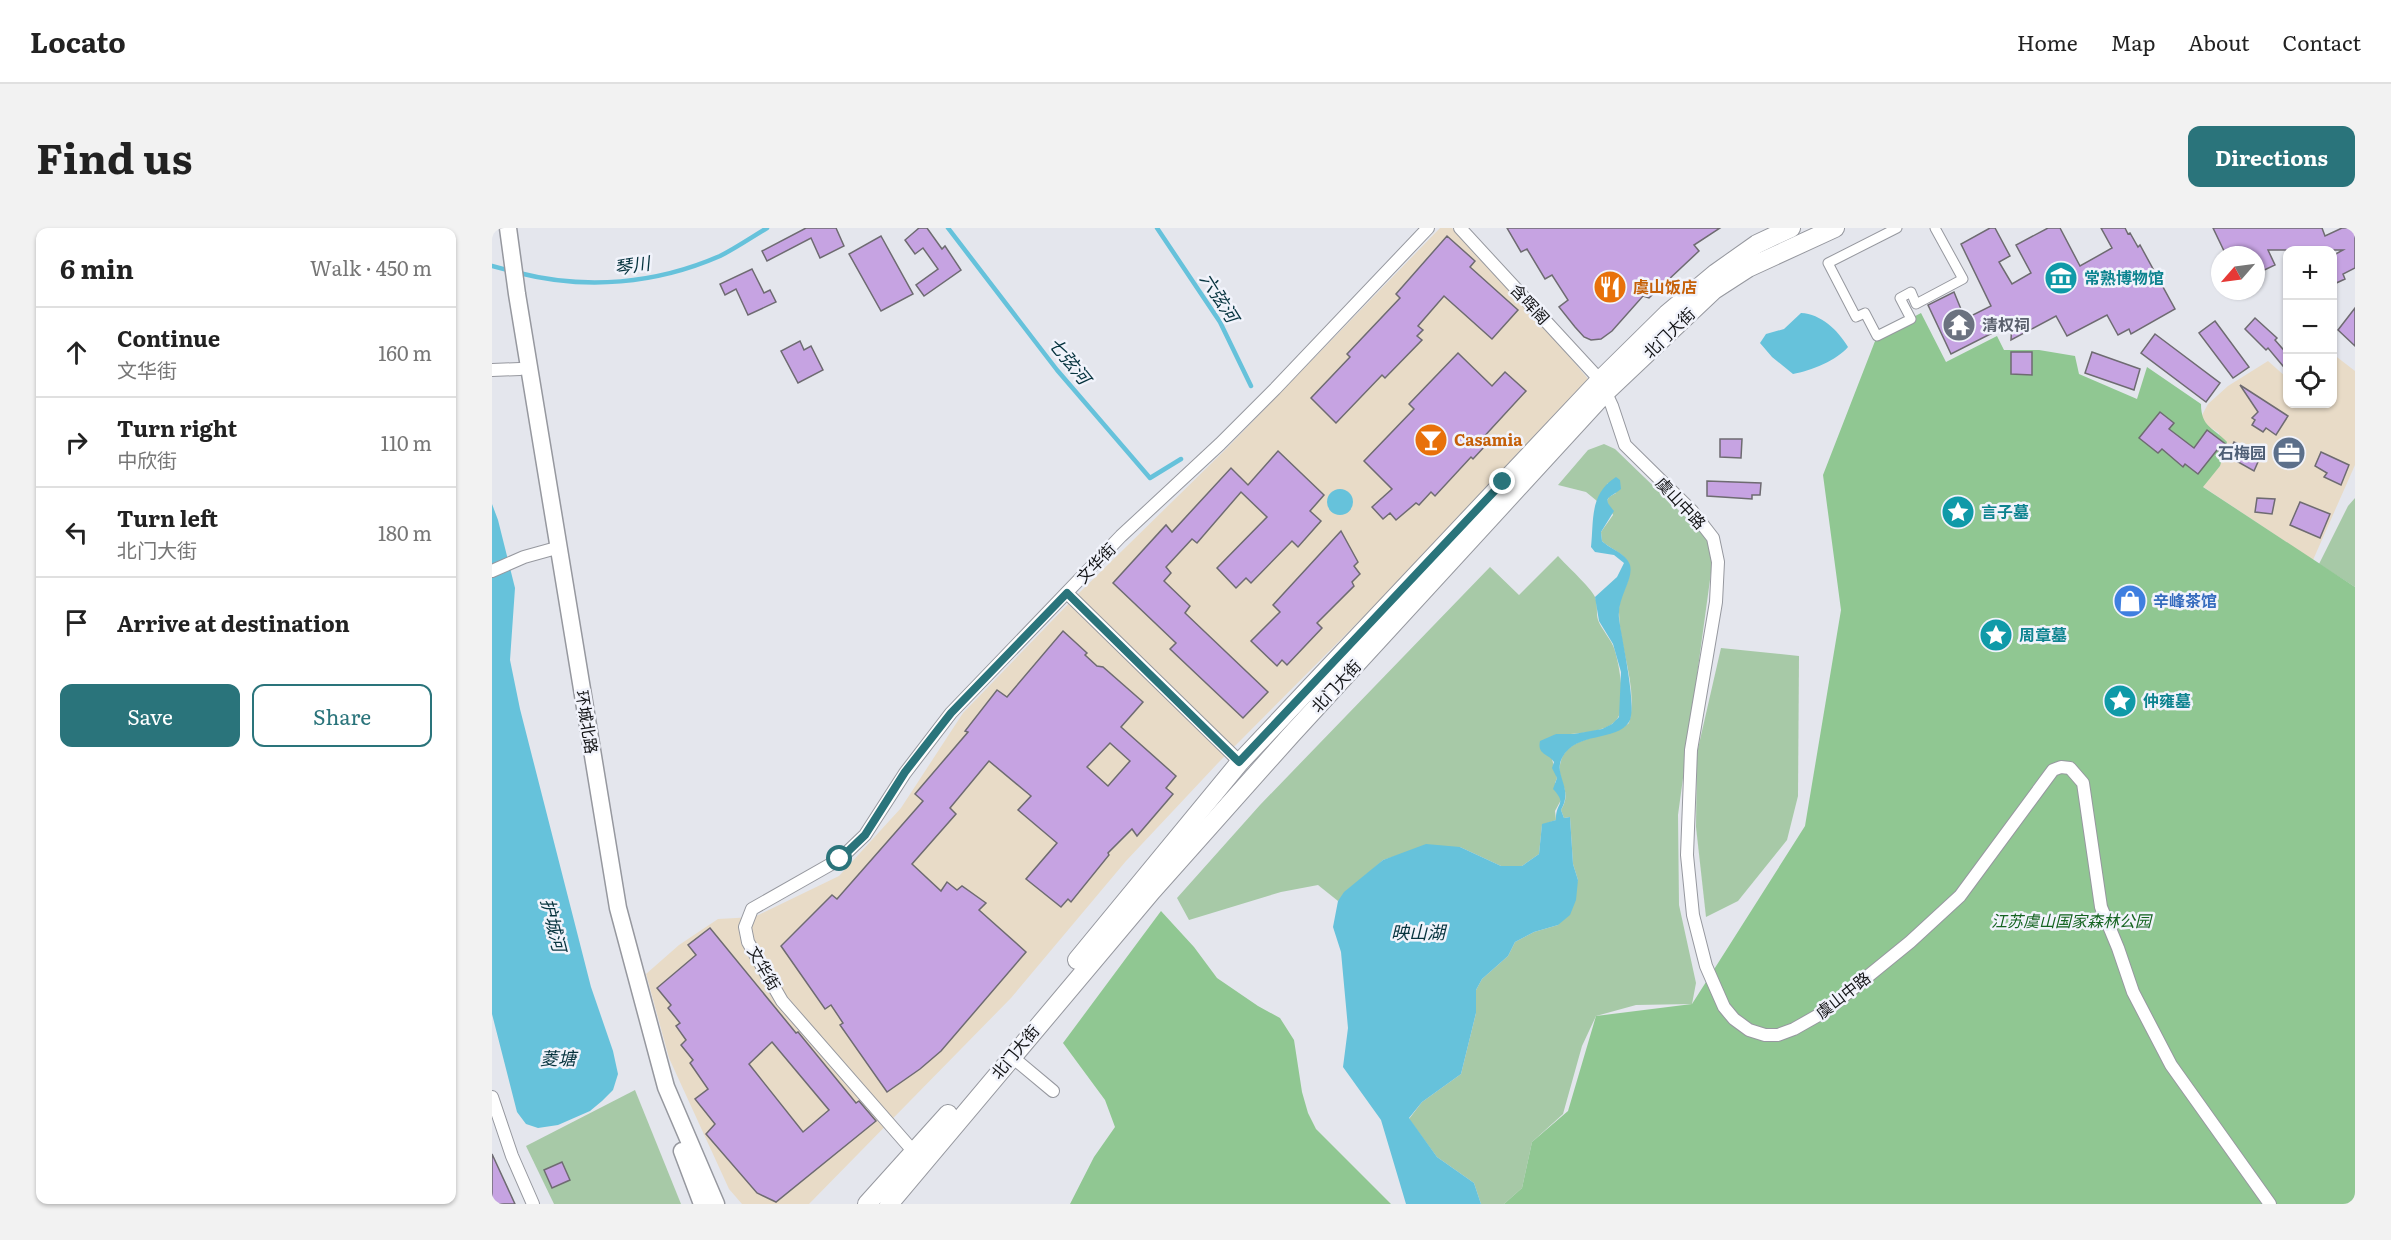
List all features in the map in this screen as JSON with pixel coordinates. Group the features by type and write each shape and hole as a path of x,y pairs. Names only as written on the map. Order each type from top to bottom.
{"main road":[{"name":"环城北路","path":"500,228 508,261 618,908 666,1087 716,1204"},
{"name":"环城北路","path":"508,228 508,261"},
{"name":"北门大街","path":"889,1204 1011,1056 1152,891 1667,314 1716,273 1757,244 1791,228"},
{"name":"北门大街","path":"867,1204 972,1087 1239,762 1602,386 1714,290 1748,268 1834,228"},
{"name":"环城北路","path":"513,294 528,422 556,547 575,718 607,908 658,1088 702,1204"}],"street":[{"name":"文华街","path":"914,1152 782,1001 748,942 745,927 752,909 840,859 865,835 905,772 951,713 1121,536 1275,389 1428,228"},
{"name":"含晖阁","path":"1460,228 1602,386"},
{"path":"1897,228 1828,263 1856,317 1865,313 1876,336 1911,319 1900,298 1911,292 1916,304 1963,279 1935,228"},
{"path":"494,369 520,369"},
{"name":"虞山中路","path":"1602,386 1612,406 1625,445 1692,511 1713,538 1719,562 1716,602 1691,750 1687,855 1693,915 1706,966 1724,1007 1734,1019 1749,1030 1765,1035 1778,1035 1794,1029 1824,1012 1910,942 1960,896 2053,770 2061,767 2070,768 2083,783 2101,907 2133,992 2171,1065 2270,1204"},
{"path":"492,572 524,557 556,547"},
{"path":"1067,593 1239,762"},
{"path":"1011,1056 1053,1091"},
{"path":"492,1097 512,1156 533,1204"}],"shaded area":[{"path":"1440,228 1452,228 1507,282 1589,380 1375,605 1218,763 1126,861 1011,998 809,1204 742,1204 729,1189 669,1058 646,974 679,945 718,919 754,917 839,876 901,808 963,713 1076,596 1226,449"},
{"name":"石梅园","path":"2337,357 2355,371 2355,465 2313,560 2202,486 2220,466 2219,433 2208,426 2201,417 2208,404 2228,386 2268,361 2283,374 2283,408 2337,408"}],"green space":[{"name":"江苏虞山国家森林公园","path":"1921,313 1946,362 1997,336 2004,350 2039,350 2075,356 2079,374 2137,399 2147,367 2201,404 2203,418 2227,442 2220,466 2203,487 2355,587 2355,1204 1504,1204 1522,1188 1532,1142 1568,1111 1596,1016 1692,1004 1805,826 1841,610 1823,475 1877,336"},
{"path":"1604,444 1615,449 1702,533 1711,552 1712,565 1678,815 1679,905 1696,983 1692,1004 1636,1005 1596,1016 1582,1046 1563,1114 1532,1142 1522,1188 1504,1204 1481,1204 1474,1183 1437,1157 1409,1119 1422,1102 1461,1074 1476,1013 1476,990 1482,979 1508,956 1515,942 1534,932 1558,925 1578,880 1573,864 1570,817 1564,818 1561,810 1565,792 1560,765 1564,755 1570,747 1579,742 1611,732 1629,723 1632,694 1619,609 1630,571 1628,561 1602,541 1601,532 1613,515 1607,501 1616,493 1608,483 1597,501 1586,492 1558,485 1588,450"},
{"path":"2355,498 2355,587 2319,564 2348,506"},
{"path":"1558,556 1595,597 1598,620 1616,655 1622,695 1620,713 1612,724 1598,730 1556,734 1552,759 1557,778 1555,783 1561,800 1555,811 1556,820 1542,825 1539,854 1522,866 1501,866 1460,847 1405,853 1383,860 1338,901 1318,885 1281,892 1189,920 1177,898 1260,805 1490,567 1519,595"},
{"path":"1721,648 1799,656 1798,796 1787,840 1738,901 1706,917 1696,827 1697,753"},
{"path":"1161,911 1194,947 1217,978 1280,1018 1294,1040 1302,1092 1308,1113 1316,1129 1391,1204 1070,1204 1094,1157 1115,1127 1105,1100 1063,1043"},
{"path":"635,1090 681,1204 554,1204 526,1146"}],"water":[{"path":"1801,313 1815,316 1828,324 1848,347 1823,364 1793,374 1772,357 1760,343 1766,334 1784,329"},
{"name":"映山湖","path":"1616,477 1620,480 1621,489 1608,498 1608,503 1614,511 1601,532 1602,541 1628,561 1631,571 1619,610 1632,703 1629,722 1615,732 1577,744 1568,750 1560,764 1565,788 1561,810 1564,818 1570,817 1573,864 1578,880 1576,900 1570,915 1558,925 1534,932 1515,942 1508,956 1482,979 1476,990 1476,1013 1461,1074 1422,1102 1409,1118 1437,1157 1474,1183 1481,1204 1406,1204 1381,1120 1343,1067 1348,1028 1341,952 1333,927 1338,901 1344,892 1383,860 1426,844 1460,847 1501,866 1522,866 1539,854 1542,824 1556,820 1560,801 1553,789 1557,778 1552,768 1554,762 1540,749 1540,741 1556,734 1574,734 1602,729 1619,717 1621,672 1613,644 1599,621 1595,597 1617,577 1624,563 1614,555 1595,552 1591,547 1594,509 1597,500 1601,491"},
{"path":"1340,489 1349,493 1353,502 1349,511 1340,515 1331,511 1327,502 1331,493"},
{"name":"菱塘","path":"492,504 515,588 510,660 520,709 591,987 613,1051 618,1074 613,1090 590,1111 558,1125 538,1128 526,1124 517,1112 492,1014"}],"building":[{"path":"806,228 836,228 844,246 820,258 811,238 767,261 762,251"},
{"path":"919,228 927,228 942,249 945,246 961,270 924,296 916,285 938,269 923,248 915,254 905,240"},
{"name":"虞山饭店","path":"1507,228 1720,228 1694,245 1699,251 1649,298 1643,296 1612,331 1601,339 1591,340 1584,337 1559,307 1568,300 1552,275 1545,279 1527,249 1521,252"},
{"path":"1990,228 1995,228 2010,256 1999,262 2012,284 2031,273 2016,245 2048,228 2060,228 2080,266 2112,248 2101,228 2125,228 2138,247 2140,245 2175,309 2131,334 2129,329 2118,335 2107,315 2067,336 2056,316 2011,340 2012,323 1951,354 1928,305 1954,292 1965,319 1991,306 1961,244"},
{"path":"2213,228 2322,228 2325,236 2342,228 2355,228 2355,268 2343,274 2345,279 2337,283 2337,253 2343,250 2337,250 2337,246 2283,246 2283,250 2268,250 2275,265 2265,270 2265,246 2222,246"},
{"path":"881,236 913,294 881,311 849,254"},
{"path":"1447,236 1475,261 1470,267 1518,310 1492,339 1444,296 1418,326 1423,330 1417,336 1422,340 1385,378 1382,375 1336,423 1311,398 1350,357 1347,354 1400,298 1396,294"},
{"path":"752,269 764,293 770,290 776,302 748,315 736,289 725,295 720,284"},
{"path":"2355,308 2355,346 2338,330"},
{"path":"2255,318 2277,338 2275,340 2283,349 2283,366 2268,348 2266,350 2245,329"},
{"path":"2215,321 2249,367 2233,378 2199,333"},
{"path":"2155,334 2220,383 2206,402 2141,353"},
{"path":"800,341 804,350 811,346 823,370 798,383 781,351"},
{"path":"2011,352 2032,352 2032,375 2011,374"},
{"path":"2092,352 2140,369 2134,390 2085,373"},
{"path":"1458,353 1492,386 1505,372 1526,391 1480,441 1485,446 1473,459 1471,457 1435,496 1431,492 1419,505 1416,503 1396,520 1390,513 1383,519 1372,507 1392,489 1364,461 1414,409 1409,404"},
{"path":"2240,385 2288,416 2276,435 2266,428 2263,432 2252,425 2255,420 2252,418 2258,412"},
{"path":"2160,412 2174,423 2169,429 2194,448 2207,430 2231,448 2234,442 2261,455 2254,471 2217,450 2198,474 2185,464 2183,467 2162,449 2158,453 2139,438"},
{"path":"1720,439 1742,439 1741,458 1720,457"},
{"path":"1278,451 1324,495 1310,511 1321,521 1298,547 1292,541 1251,583 1246,578 1236,588 1217,568 1267,517 1241,492 1197,543 1192,539 1166,567 1171,573 1164,581 1190,606 1185,613 1268,692 1243,718 1170,649 1176,643 1113,583 1166,525 1172,532 1231,468 1248,485"},
{"path":"2321,452 2349,465 2341,485 2324,477 2327,473 2315,466"},
{"path":"1707,481 1761,483 1760,495 1752,495 1752,499 1707,496"},
{"path":"2257,498 2275,499 2272,514 2255,512"},
{"path":"2300,502 2330,514 2320,538 2290,525"},
{"path":"1341,531 1358,562 1354,566 1360,574 1352,582 1354,586 1317,623 1322,628 1287,665 1282,660 1277,666 1251,641 1280,612 1273,605"},
{"path":"1063,631 1087,653 1085,655 1097,666 1103,667 1143,702 1121,727 1176,776 1166,788 1173,794 1137,836 1132,829 1108,853 1109,855 1071,902 1068,899 1061,907 1026,879 1057,843 1018,810 1031,796 989,761 950,808 956,814 912,864 941,891 947,882 957,890 962,886 986,903 979,910 1026,952 941,1051 887,1092 840,1025 843,1023 831,1005 825,1009 781,946 832,895 837,899 923,801 915,794 968,732 965,731 997,690 1007,697","holes":["1110,743 1130,761 1108,786 1087,767"]},
{"path":"710,928 856,1103 859,1101 876,1121 776,1202 757,1193 706,1134 715,1124 695,1099 708,1089 690,1063 693,1060 681,1045 686,1040 676,1026 680,1023 668,1008 671,1005 657,988 696,955 688,945","holes":["772,1042 829,1110 803,1132 749,1064"]},
{"path":"492,1154 515,1204 492,1204"},
{"path":"562,1162 570,1180 552,1188 544,1170"}],"waterway":[{"name":"琴川","path":"519,273 544,278 595,282 646,278 671,273 720,256 767,228"},
{"name":"七弦河","path":"948,228 1057,370 1150,478 1181,459"},
{"name":"六弦河","path":"1157,228 1220,322 1251,386"},
{"name":"琴川","path":"492,266 511,271"}],"place":[{"name":"常熟博物馆","path":"2061,278"},
{"name":"虞山饭店","path":"1610,287"},
{"name":"清权祠","path":"1959,325"},
{"name":"Casamia","path":"1431,440"},
{"name":"石梅园","path":"2289,453"},
{"name":"言子墓","path":"1958,512"},
{"name":"辛峰茶馆","path":"2130,601"},
{"name":"周章墓","path":"1996,635"},
{"name":"仲雍墓","path":"2120,701"}],"route":[{"path":"840,859 865,835 905,772 951,713 1067,593 1239,762 1503,482"}],"water label":[{"name":"护城河","path":"553,925"}]}
